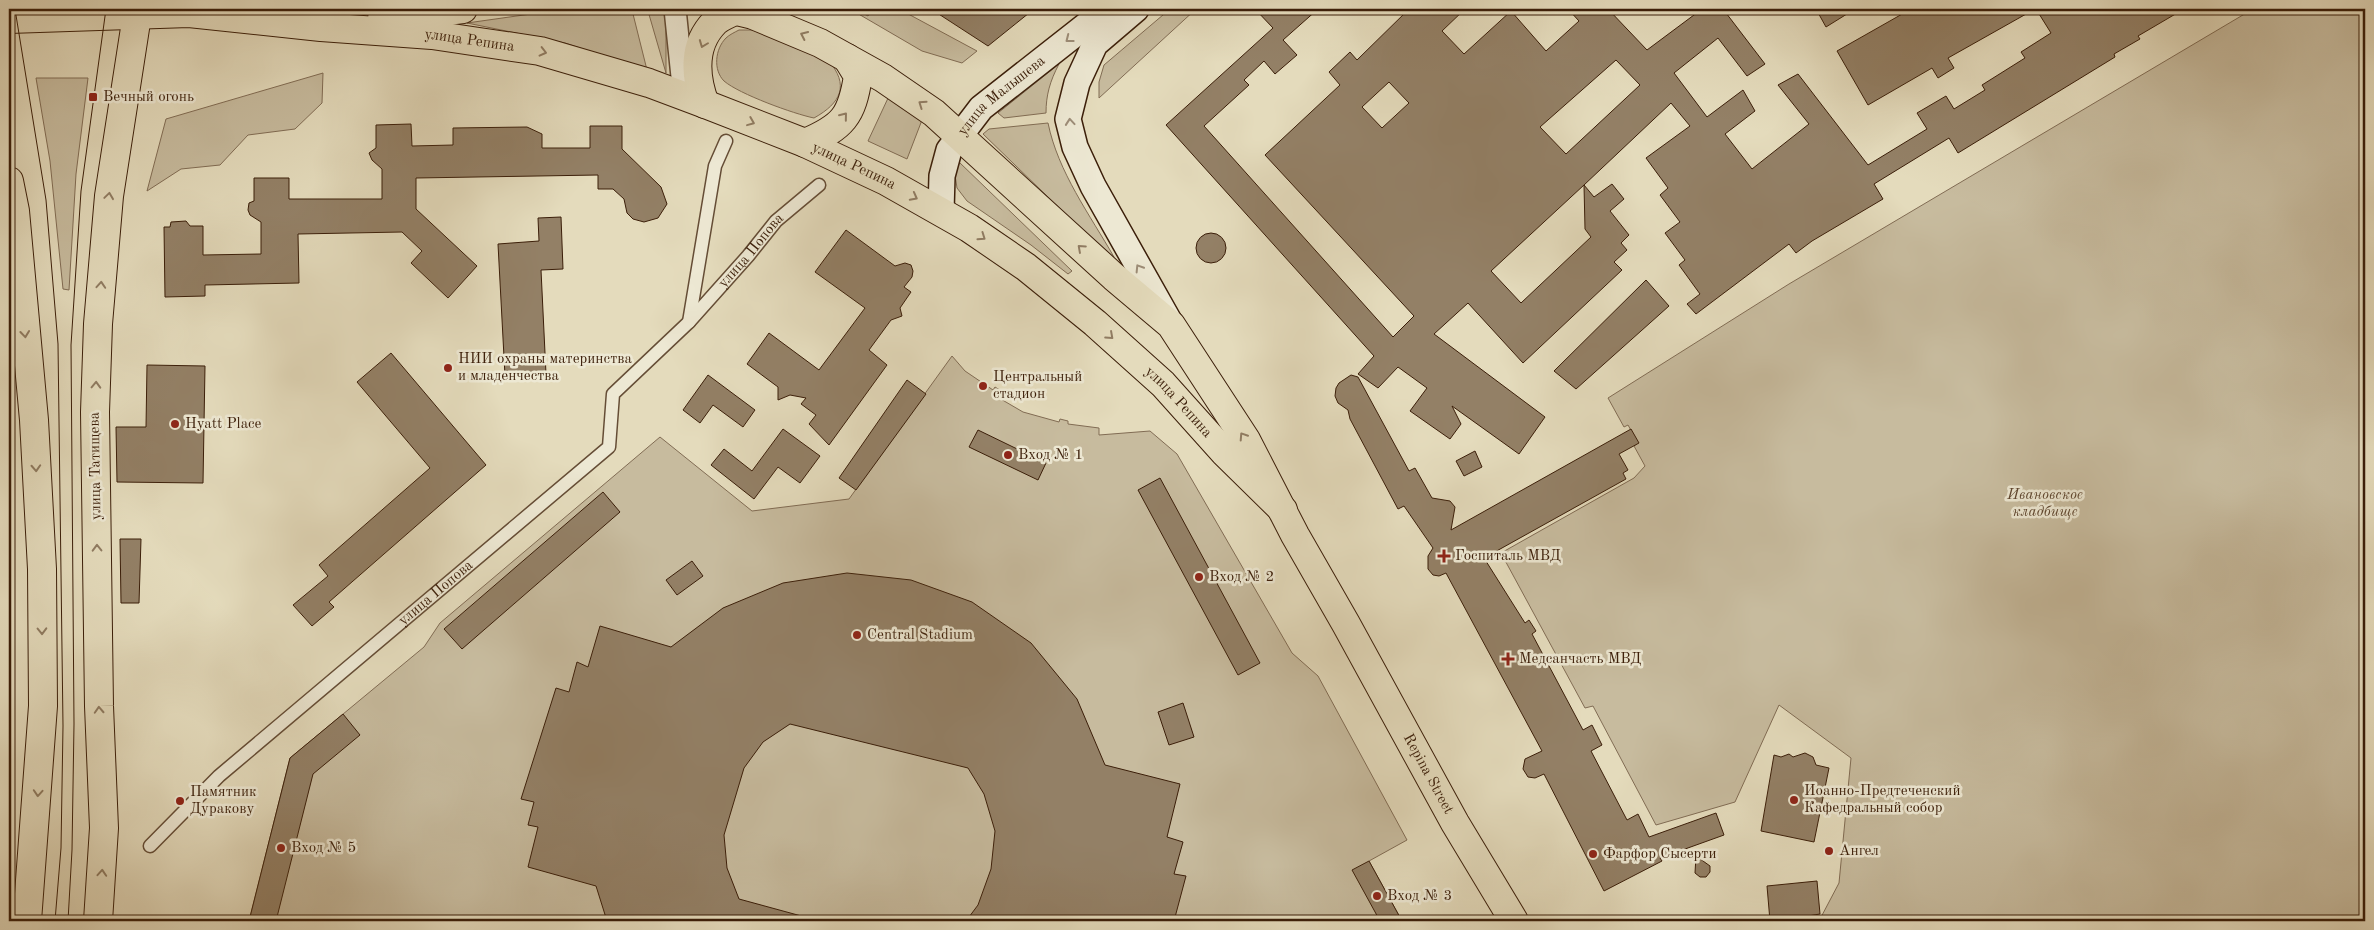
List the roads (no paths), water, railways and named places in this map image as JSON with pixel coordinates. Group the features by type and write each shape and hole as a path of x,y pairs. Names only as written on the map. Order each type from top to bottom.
{"main road":[{"name":"улица Репина","path":"321,27 463,9"},
{"name":"улица Репина","path":"732,9 789,29 847,58 883,78 934,113 958,137 1121,283 1171,325"},
{"path":"695,100 698,86 697,58 704,38 716,22 732,9"},
{"name":"улица Малышева","path":"941,211 942,176 949,150 981,108 1108,9"},
{"name":"улица Репина","path":"1136,9 1095,44 1077,83 1068,119 1075,147 1093,186 1171,325 1246,440 1455,823 1514,921"},
{"name":"улица Репина","path":"9,19 138,11 189,13 321,27 432,35 540,51 649,83 695,100 805,143 886,181 941,211 1026,267 1095,323 1162,384 1224,452 1283,510"},
{"name":"улица Татищева","path":"98,921 104,828 99,706 96,422 98,324 109,196 138,11"},
{"path":"805,143 828,133 847,115 854,100 858,76 847,58"},
{"path":"9,181 16,226 34,420 42,569 43,706 27,921"}],"street":[{"path":"675,9 695,100"},
{"name":"улица Попова","path":"689,322 715,166 726,141"},
{"name":"улица Попова","path":"150,846 220,776 609,447 614,394 689,322 748,256 776,220 819,185"}],"tram line":[{"path":"15,9 46,200 58,344 63,726 61,848 55,921"},
{"path":"68,921 72,850 74,724 71,345 81,191 106,9"}],"place":[{"name":"Вечный огонь","path":"93,97"},
{"name":"НИИ охраны материнства и младенчества","path":"448,368"},
{"name":"Центральный стадион","path":"983,386"},
{"name":"Hyatt Place","path":"175,424"},
{"name":"Вход № 1","path":"1008,455"},
{"name":"Госпиталь МВД","path":"1444,556"},
{"name":"Вход № 2","path":"1199,577"},
{"name":"Central Stadium","path":"857,635"},
{"name":"Медсанчасть МВД","path":"1508,659"},
{"name":"Иоанно-Предтеченский Кафедральный собор","path":"1794,800"},
{"name":"Памятник Дуракову","path":"180,801"},
{"name":"Вход № 5","path":"281,848"},
{"name":"Ангел","path":"1829,851"},
{"name":"Фарфор Сысерти","path":"1593,854"},
{"name":"Вход № 3","path":"1377,896"}],"park label":[{"name":"Ивановское кладбище","path":"2045,504"}]}
